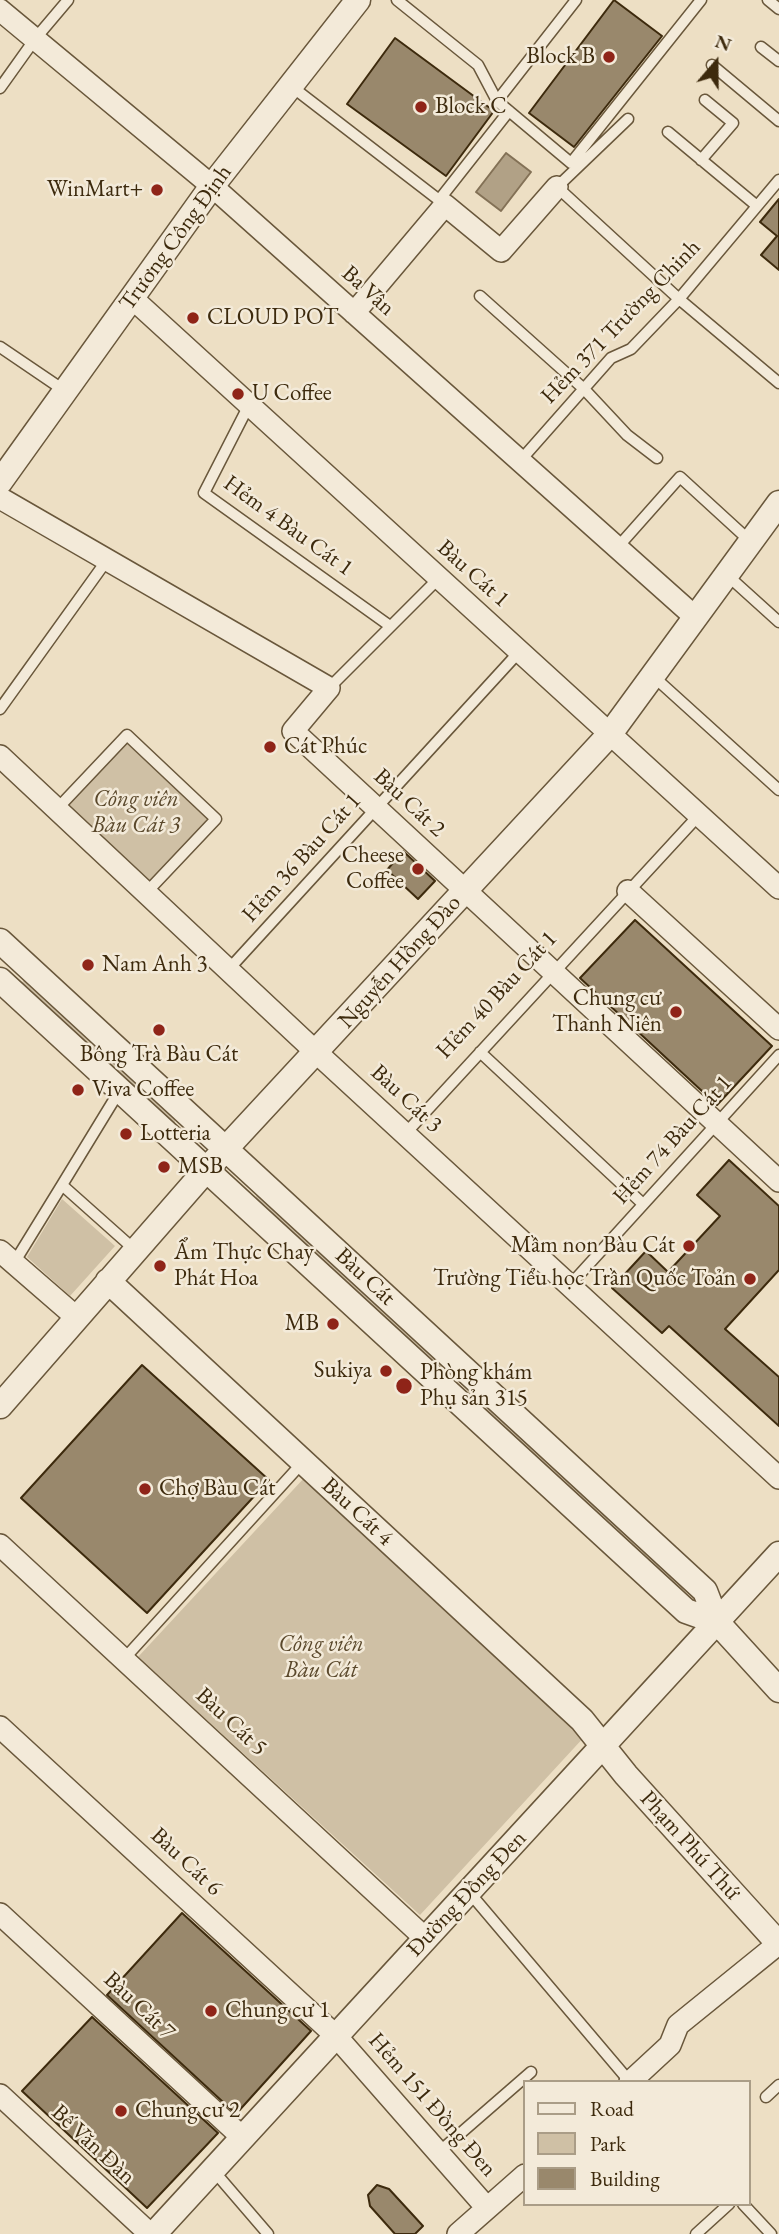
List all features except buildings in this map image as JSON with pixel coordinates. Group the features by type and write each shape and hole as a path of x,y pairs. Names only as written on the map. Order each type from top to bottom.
{"street":[{"name":"Trương Công Định","path":"0,482 212,187 358,0"},
{"name":"Ba Vân","path":"0,10 212,187 695,617"},
{"path":"354,313 445,205 500,251 556,187"},
{"name":"Bàu Cát 1","path":"132,298 779,888"},
{"path":"0,498 329,688"},
{"name":"Nguyễn Hồng Đào","path":"0,1406 206,1170 610,734 779,503"},
{"name":"Bàu Cát 2","path":"329,688 293,732 779,1181"},
{"name":"Bàu Cát 3","path":"0,756 317,1053 779,1478"},
{"path":"628,891 779,1029"},
{"name":"Bàu Cát","path":"5,956 226,1149 705,1591 717,1622 779,1690"},
{"name":"Bàu Cát","path":"0,980 686,1611 717,1622"},
{"path":"7,1257 76,1317"},
{"name":"Bàu Cát 4","path":"108,1281 582,1720 603,1746"},
{"path":"461,1404 480,1384"},
{"name":"Bàu Cát 5","path":"0,1545 426,1939"},
{"name":"Đường Đồng Đen","path":"152,2234 779,1555"},
{"name":"Bàu Cát 6","path":"0,1727 336,2036"},
{"name":"Phạm Phú Thứ","path":"603,1746 779,1944"},
{"name":"Bàu Cát 7","path":"0,1914 243,2138"},
{"path":"632,2080 670,2045 678,2025 779,1944"},
{"name":"Hẻm 151 Đồng Đen","path":"336,2036 487,2208"},
{"name":"Bế Văn Đàn","path":"0,2095 152,2234"},
{"path":"469,2231 487,2208 524,2176"}],"lane":[{"path":"0,88 35,39 68,0"},
{"path":"397,0 478,65 497,101 571,163 701,0"},
{"path":"497,101 576,0"},
{"path":"768,0 779,9"},
{"path":"761,47 779,61"},
{"path":"712,65 779,121"},
{"path":"291,86 439,200 509,111"},
{"path":"701,160 733,123 705,100"},
{"path":"628,119 556,187 679,299 779,383"},
{"path":"668,132 757,206"},
{"name":"Hẻm 371 Trường Chinh","path":"520,461 611,358 631,349 679,299 779,180"},
{"path":"480,296 584,389 626,435 657,458"},
{"path":"0,347 65,391"},
{"name":"Hẻm 4 Bàu Cát 1","path":"249,405 204,493 390,626"},
{"path":"617,548 680,477 751,542"},
{"path":"0,709 107,559"},
{"path":"727,575 779,622"},
{"path":"329,688 439,578"},
{"name":"Hẻm 36 Bàu Cát 1","path":"229,970 519,652"},
{"path":"653,676 779,790"},
{"path":"57,809 127,735 216,819 146,893"},
{"name":"Hẻm 40 Bàu Cát 1","path":"405,1134 699,815"},
{"path":"480,1052 643,1204"},
{"name":"Hẻm 74 Bàu Cát 1","path":"570,1285 779,1055"},
{"path":"7,1257 62,1185 120,1090"},
{"path":"62,1185 135,1250"},
{"path":"124,1659 303,1462"},
{"path":"468,1892 628,2080"},
{"path":"439,2152 531,2072"},
{"path":"766,2097 779,2085"},
{"path":"213,2170 268,2234"},
{"path":"696,2234 727,2206"},
{"path":"745,2206 775,2233"}],"green space":[{"name":"Công viên Bàu Cát 3","path":"126,743 209,820 148,885 65,807"},
{"path":"25,980 175,1118 174,1125 19,984"},
{"path":"258,1195 453,1374 453,1378 450,1380 253,1199"},
{"path":"62,1199 115,1246 70,1296 27,1257"},
{"path":"486,1407 685,1587 683,1590 680,1591 484,1411"},
{"name":"Công viên Bàu Cát","path":"305,1477 586,1735 420,1915 138,1657"}],"shaded area":[{"path":"506,153 531,172 501,211 476,192"}],"place":[{"name":"Block B","path":"609,57"},
{"name":"Block C","path":"421,107"},
{"name":"WinMart+","path":"157,190"},
{"name":"CLOUD POT","path":"193,318"},
{"name":"U Coffee","path":"238,394"},
{"name":"Cát Phúc","path":"270,747"},
{"name":"Cheese Coffee","path":"418,869"},
{"name":"Nam Anh 3","path":"88,965"},
{"name":"Chung cư Thanh Niên","path":"676,1012"},
{"name":"Bông Trà Bàu Cát","path":"159,1030"},
{"name":"Viva Coffee","path":"78,1090"},
{"name":"Lotteria","path":"126,1134"},
{"name":"MSB","path":"164,1167"},
{"name":"Mầm non Bàu Cát","path":"689,1246"},
{"name":"Ẩm Thực Chay Phát Hoa","path":"160,1266"},
{"name":"Trường Tiểu học Trần Quốc Toản","path":"750,1279"},
{"name":"MB","path":"333,1324"},
{"name":"Sukiya","path":"386,1371"},
{"name":"Phòng khám Phụ sản 315","path":"404,1386"},
{"name":"Chợ Bàu Cát","path":"145,1489"},
{"name":"Chung cư 1","path":"211,2011"},
{"name":"Chung cư 2","path":"121,2111"}]}
